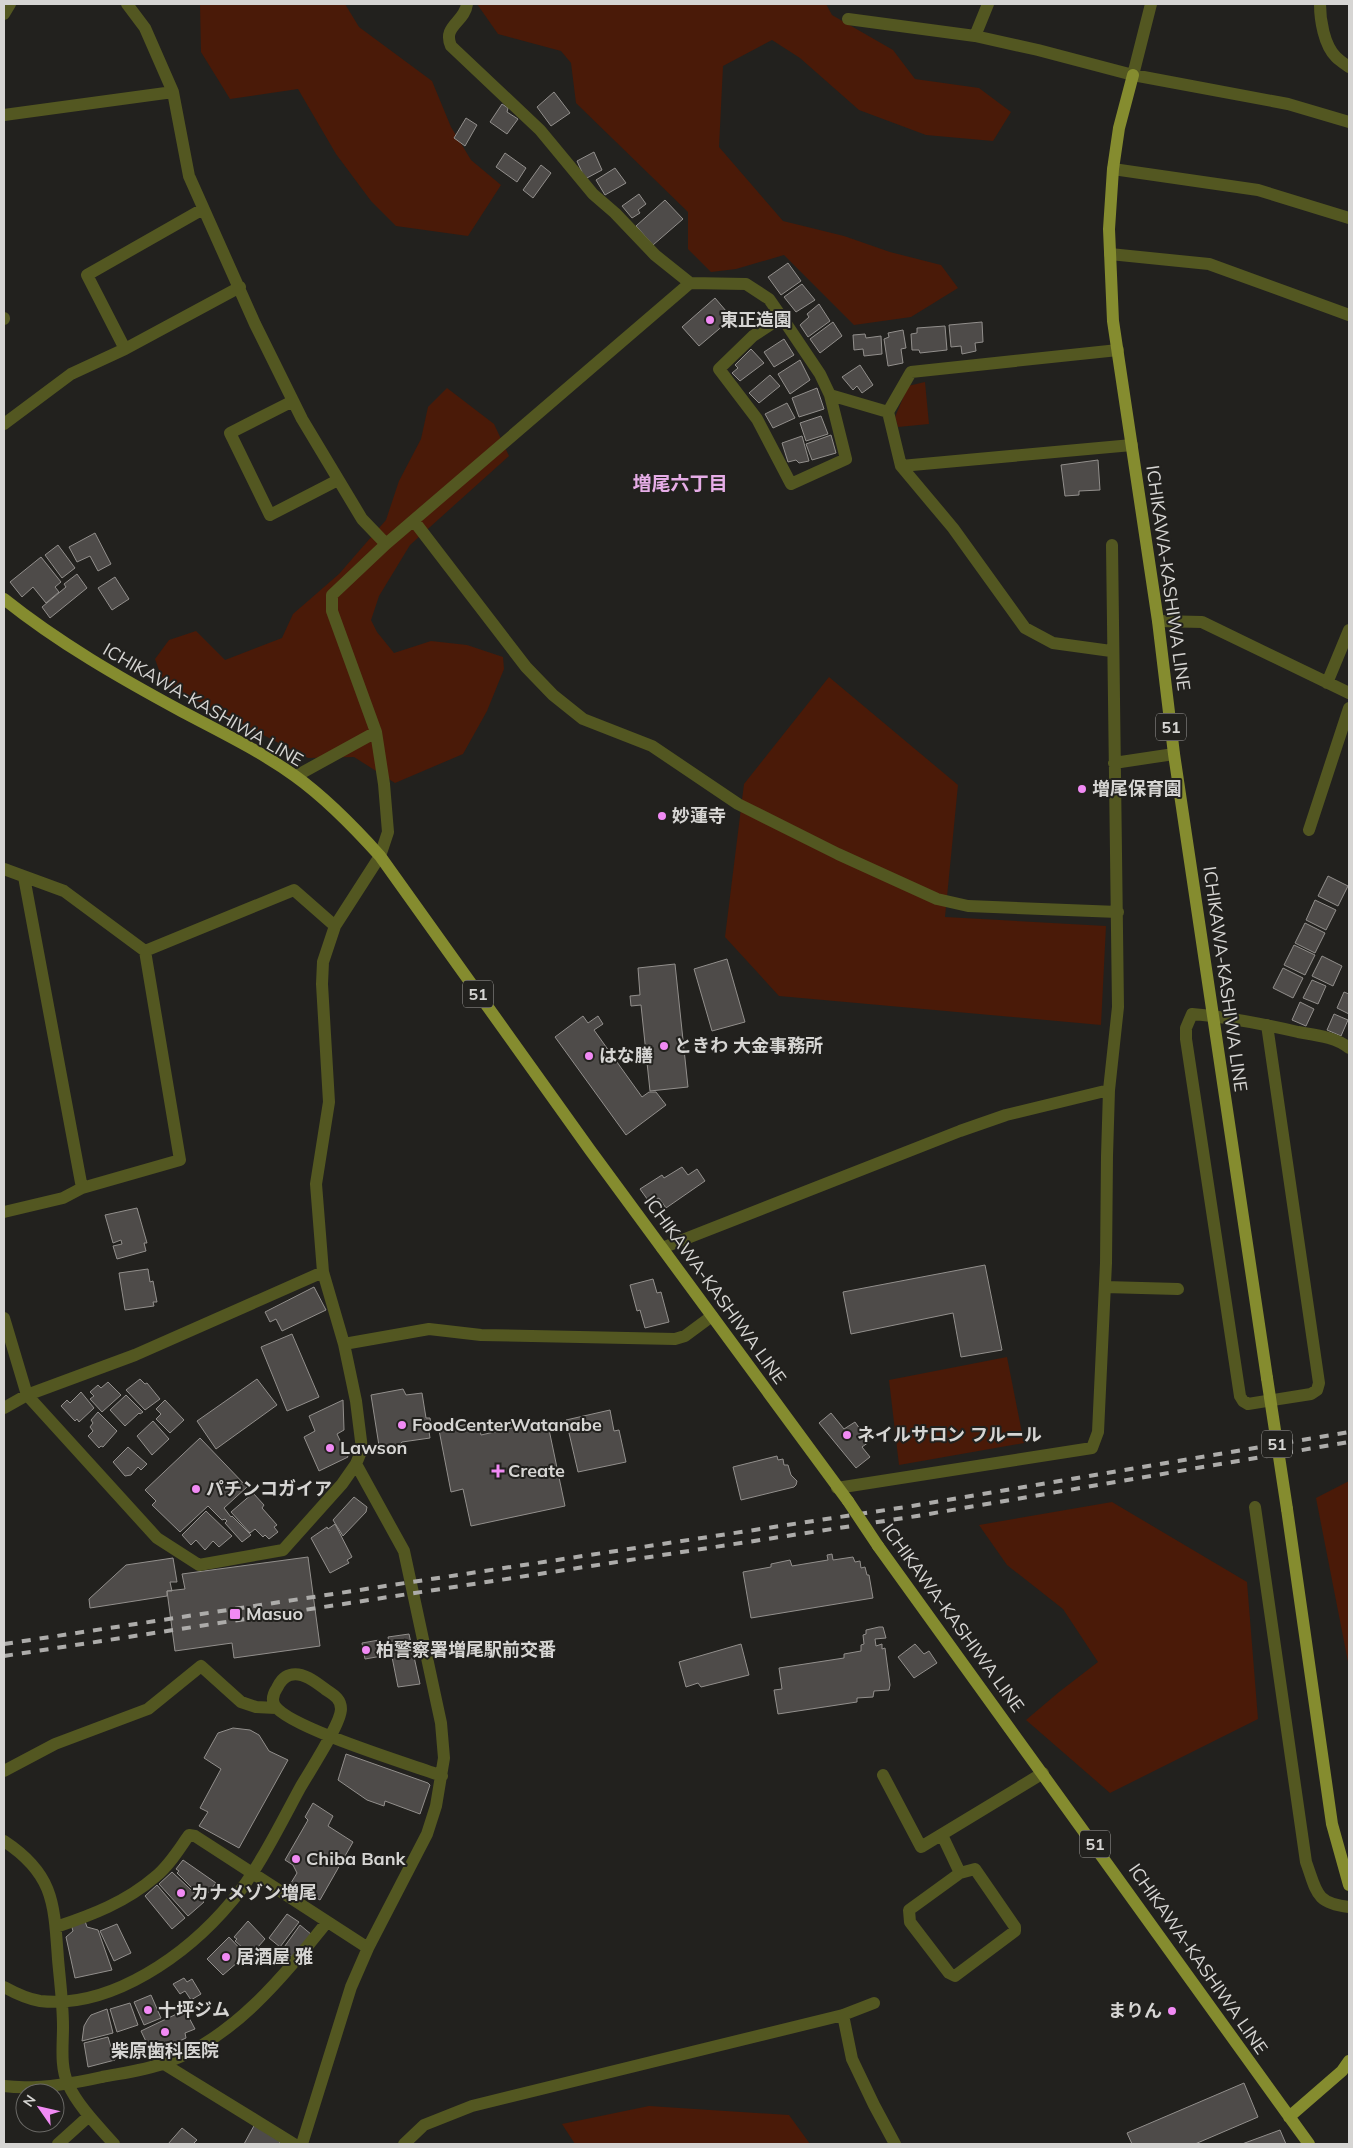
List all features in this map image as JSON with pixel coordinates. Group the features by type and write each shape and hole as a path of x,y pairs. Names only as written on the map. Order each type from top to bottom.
{"main road":[{"name":"ICHIKAWA-KASHIWA LINE","path":"1133,75 1119,128 1113,169 1109,229 1113,321 1158,621 1174,754 1212,1016 1287,1509 1332,1824 1349,1886"},
{"name":"ICHIKAWA-KASHIWA LINE","path":"4,599 26,617 95,663 268,758 296,776 340,814 380,856 662,1248 848,1501 878,1546 1309,2144"},
{"path":"1289,2117 1342,2071 1349,2061"}],"street":[{"path":"4,14 10,4"},
{"path":"127,4 145,28 173,92 189,176 202,210 293,401 362,518 386,544"},
{"path":"467,4 466,10 449,32 448,39 451,46 540,130 592,194 615,213 654,255 690,283 746,284 769,299 782,318 820,374 830,395 846,459 792,484 757,419 719,369 753,336 782,318"},
{"path":"975,36 988,4"},
{"path":"1133,75 1151,4"},
{"path":"1320,4 1320,15 1328,44 1335,57 1349,67"},
{"path":"848,19 975,36 1038,50 1133,75 1288,104 1349,122"},
{"path":"4,115 173,92"},
{"path":"1113,169 1258,190 1349,218"},
{"path":"125,349 87,275 202,210"},
{"path":"1110,254 1209,264 1349,315"},
{"path":"4,1318 26,1395 157,1538 199,1564 283,1550 342,1484 356,1464 362,1449 356,1401 344,1344 323,1272 316,1184 329,1102 322,984 323,962 335,926 380,856 388,832 384,784 376,732 332,611 332,595 386,544 690,283"},
{"path":"4,424 71,374 125,349 240,287"},
{"path":"1112,651 1053,643 1025,628 953,528 901,466 888,412 911,372 1118,350"},
{"path":"830,395 888,412"},
{"path":"293,401 230,433 270,515 338,480"},
{"path":"901,466 1132,445"},
{"path":"414,521 526,667 553,695 583,719 652,746 738,804 838,854 938,899 968,906 1118,912"},
{"path":"837,1488 1092,1448 1098,1432 1105,1287 1110,1090 1118,1007 1112,545"},
{"path":"1158,621 1202,622 1349,694"},
{"path":"1327,682 1349,630"},
{"path":"1309,830 1349,708"},
{"path":"296,776 376,732"},
{"path":"1114,763 1174,754"},
{"path":"4,869 24,878 64,891 145,951 180,1160 82,1188 63,1198 4,1212"},
{"path":"24,878 82,1188"},
{"path":"145,951 294,890 335,926"},
{"path":"1267,1025 1319,1383 1317,1390 1311,1394 1248,1404 1240,1396 1186,1039 1186,1028 1192,1014 1212,1016 1267,1025 1328,1038 1349,1048"},
{"path":"662,1248 960,1130 1006,1115 1110,1090"},
{"path":"4,1408 26,1395 135,1355 323,1272"},
{"path":"1105,1287 1178,1290"},
{"path":"344,1344 429,1329 481,1335 674,1339 685,1336 712,1316"},
{"path":"302,2144 351,1987 368,1948 427,1834 436,1806 444,1758 440,1723 404,1551 356,1464"},
{"path":"1255,1507 1306,1862 1318,1895 1325,1902 1349,1907"},
{"path":"4,1771 56,1744 148,1708 201,1666 241,1702 256,1707 276,1708 306,1727 442,1776"},
{"path":"4,1987 20,1995 38,2000 63,2002 89,1998 133,1981 155,1969 196,1939 233,1900 252,1873 329,1736 341,1709 335,1695 304,1675 295,1674 282,1680 274,1694 273,1701 276,1708"},
{"path":"882,1775 921,1847 1043,1773"},
{"path":"56,1927 88,1916 124,1900 156,1876 189,1835 195,1836 368,1948"},
{"path":"942,1835 960,1873"},
{"path":"4,1841 21,1852 37,1869 46,1884 54,1908 63,2002 64,2066 68,2084 89,2116 114,2144"},
{"path":"975,1869 1015,1927 1015,1931 955,1976 949,1973 910,1922 909,1910 960,1873 975,1869"},
{"path":"4,2086 68,2084 164,2064 189,2053 240,2019 285,1974 327,1922"},
{"path":"404,2144 424,2125 472,2106 843,2015 874,2004"},
{"path":"843,2015 852,2059 895,2144"},
{"path":"164,2064 294,2144"},
{"path":"58,2144 89,2116"}],"shaded area":[{"path":"200,4 345,4 359,27 432,81 451,127 471,160 501,185 468,236 396,226 371,201 336,154 298,89 230,99 201,52"},
{"path":"477,4 826,4 832,15 893,50 915,79 979,88 1011,112 993,141 926,135 859,110 800,58 772,40 723,66 719,147 783,221 844,236 890,252 941,265 958,288 911,317 854,325 784,255 736,269 711,272 688,249 688,212 576,103 571,63 561,51 498,34"},
{"path":"925,382 929,424 898,427 895,417 908,386"},
{"path":"447,388 494,424 509,456 410,545 379,596 371,620 377,632 394,653 431,641 467,645 503,657 504,669 487,711 463,754 395,783 354,757 308,758 164,684 155,659 169,640 196,631 225,660 282,638 293,614 339,574 386,520 399,481 421,439 428,407"},
{"path":"829,677 958,785 945,917 1106,926 1101,1025 779,996 725,937 744,784"},
{"path":"1007,1357 1024,1443 899,1465 889,1380"},
{"path":"1349,1481 1349,1667 1316,1498"},
{"path":"1112,1502 1247,1582 1258,1719 1110,1793 1026,1720 1098,1662 1063,1609 1007,1565 979,1525"},
{"path":"649,2106 789,2115 810,2144 575,2144 562,2124"}],"building":[{"path":"554,92 570,113 551,126 537,107"},
{"path":"502,104 508,108 507,112 518,119 507,134 490,122"},
{"path":"466,118 477,125 465,146 454,138"},
{"path":"594,152 602,170 585,179 577,161"},
{"path":"505,153 526,168 517,182 496,167"},
{"path":"541,165 551,173 533,198 523,190"},
{"path":"615,168 626,183 605,195 596,180"},
{"path":"639,194 646,204 638,210 640,213 632,218 622,206"},
{"path":"665,200 683,219 653,245 636,226"},
{"path":"788,263 801,281 781,295 768,277"},
{"path":"802,284 815,300 796,312 784,297"},
{"name":"東正造園","path":"715,298 732,318 699,346 682,327"},
{"path":"819,304 830,321 808,337 800,325 809,317 807,314"},
{"path":"833,322 842,336 820,353 810,339"},
{"path":"982,322 983,342 975,343 976,351 962,354 961,346 951,347 949,325"},
{"path":"945,326 947,350 920,353 919,350 912,350 911,334 917,333 917,328"},
{"path":"903,330 906,348 901,349 903,363 888,366 884,339 889,337 888,333"},
{"path":"865,334 866,338 881,336 882,354 864,356 863,349 854,350 853,335"},
{"path":"784,339 794,355 774,367 764,352"},
{"path":"751,349 764,363 740,381 732,373 738,368 735,365"},
{"path":"800,360 810,380 790,394 778,374"},
{"path":"860,365 873,385 862,393 857,386 853,390 842,377"},
{"path":"770,375 780,386 759,403 749,393"},
{"path":"817,388 824,409 799,417 792,398"},
{"path":"787,403 795,418 773,428 765,414"},
{"path":"821,416 828,434 806,441 800,423"},
{"path":"831,435 836,453 812,460 806,444"},
{"path":"802,436 809,461 799,463 796,460 788,462 782,443"},
{"path":"1098,460 1100,490 1079,491 1079,495 1065,496 1061,465"},
{"path":"95,533 111,564 98,571 90,556 77,562 69,547"},
{"path":"58,545 75,568 62,578 45,555"},
{"path":"41,557 61,582 55,587 59,592 46,603 33,587 22,597 10,582"},
{"path":"77,574 87,588 50,618 42,607 66,587 64,584"},
{"path":"115,577 129,599 112,610 98,588"},
{"path":"1328,876 1348,886 1338,906 1318,896"},
{"path":"1315,900 1336,910 1326,930 1306,920"},
{"path":"1305,923 1325,933 1315,953 1295,943"},
{"path":"1294,945 1315,955 1305,975 1284,965"},
{"path":"1322,956 1342,966 1333,986 1312,976"},
{"path":"727,959 745,1022 712,1031 694,969"},
{"name":"ときわ 大金事務所","path":"675,964 688,1087 650,1091 641,1005 631,1006 630,996 640,995 638,968"},
{"path":"1283,968 1303,978 1293,998 1273,988"},
{"path":"1312,980 1326,986 1318,1004 1303,998"},
{"path":"1344,992 1349,994 1349,1014 1337,1008"},
{"path":"1300,1002 1314,1009 1306,1026 1292,1020"},
{"path":"1334,1014 1348,1020 1341,1036 1327,1030"},
{"path":"583,1016 588,1023 598,1016 603,1024 594,1030 642,1097 649,1092 656,1092 666,1105 626,1135 555,1037"},
{"path":"682,1167 688,1175 697,1169 705,1181 666,1208 659,1198 650,1203 640,1189 662,1175 664,1178"},
{"path":"137,1208 147,1243 144,1243 146,1251 117,1259 113,1246 122,1244 121,1240 113,1243 105,1215"},
{"path":"985,1265 1002,1350 961,1357 953,1313 851,1334 843,1292"},
{"path":"148,1269 150,1282 153,1281 157,1302 153,1302 154,1306 125,1310 119,1273"},
{"path":"653,1279 657,1293 661,1292 669,1322 645,1328 640,1310 637,1311 630,1285"},
{"path":"314,1287 326,1310 282,1331 276,1319 270,1322 265,1312"},
{"path":"292,1334 319,1397 287,1411 261,1347"},
{"path":"140,1379 145,1384 147,1383 160,1399 145,1410 126,1390"},
{"path":"257,1379 277,1405 216,1449 197,1421"},
{"path":"108,1382 121,1395 102,1412 90,1399 94,1396 90,1392 98,1385 101,1388"},
{"path":"403,1389 406,1395 422,1393 426,1418 430,1418 431,1424 428,1425 430,1438 402,1442 393,1452 380,1452 371,1395"},
{"path":"81,1392 94,1408 79,1422 77,1419 75,1421 61,1406 67,1400 70,1403"},
{"path":"126,1395 143,1412 139,1413 125,1426 110,1410"},
{"path":"165,1400 184,1420 170,1433 156,1419 161,1414 156,1409"},
{"path":"343,1400 344,1430 337,1434 348,1457 319,1471 304,1437 315,1431 309,1416"},
{"path":"610,1410 614,1431 619,1430 626,1462 578,1472 566,1420"},
{"path":"98,1412 117,1431 103,1447 99,1448 88,1436 93,1431 90,1427 93,1423 91,1420"},
{"name":"ネイルサロン フルール","path":"831,1413 844,1429 855,1422 869,1442 862,1447 870,1457 856,1468 819,1423"},
{"path":"547,1420 565,1506 471,1526 463,1489 451,1492 439,1430 478,1422 481,1435"},
{"path":"153,1421 169,1439 152,1455 137,1436"},
{"name":"パチンコガイア","path":"200,1438 247,1487 224,1508 251,1535 242,1542 225,1523 227,1521 225,1519 222,1520 208,1506 180,1532 152,1505 156,1501 145,1490"},
{"path":"128,1447 147,1464 141,1470 138,1467 131,1475 125,1476 113,1462"},
{"path":"777,1456 778,1460 783,1459 784,1465 788,1465 791,1475 797,1481 796,1485 741,1500 733,1467"},
{"path":"253,1493 264,1505 262,1508 277,1525 274,1527 278,1532 269,1539 265,1535 263,1537 255,1529 250,1533 231,1512"},
{"path":"354,1497 367,1507 366,1512 343,1536 333,1520"},
{"path":"206,1511 232,1536 219,1547 213,1541 205,1550 196,1540 191,1545 182,1535"},
{"path":"335,1524 352,1557 347,1560 349,1563 330,1573 311,1538"},
{"path":"832,1554 833,1560 853,1557 855,1562 860,1561 861,1568 865,1567 867,1575 869,1575 873,1598 751,1618 743,1572 771,1567 771,1564 790,1560 792,1566 828,1560 827,1555"},
{"name":"Masuo","path":"308,1557 320,1646 234,1658 232,1643 175,1651 167,1591 185,1589 182,1574"},
{"path":"173,1558 177,1582 170,1582 172,1591 167,1591 167,1596 90,1608 89,1599 126,1565"},
{"path":"883,1627 886,1638 875,1639 876,1646 882,1644 882,1649 885,1648 889,1690 874,1691 873,1697 857,1698 857,1702 778,1714 774,1690 782,1689 779,1668 844,1658 844,1654 861,1651 861,1645 864,1644 863,1635 866,1634 866,1630"},
{"path":"409,1634 420,1684 398,1687 388,1637"},
{"path":"379,1640 382,1656 365,1659 362,1643"},
{"path":"741,1644 749,1675 701,1687 698,1683 686,1687 679,1662"},
{"path":"915,1644 924,1654 929,1651 937,1663 914,1678 898,1657"},
{"path":"233,1728 250,1730 259,1735 269,1751 288,1760 239,1848 199,1826 208,1812 200,1808 221,1769 204,1758 218,1733"},
{"path":"346,1754 428,1783 430,1785 420,1814 385,1801 384,1806 367,1800 338,1780"},
{"path":"313,1803 333,1816 328,1826 353,1842 320,1900 291,1883 297,1873 293,1865 285,1860 308,1820 305,1817"},
{"path":"183,1860 216,1883 203,1899 177,1873 179,1871 176,1869"},
{"name":"カナメゾン増尾","path":"172,1872 204,1902 188,1916 159,1884"},
{"path":"157,1885 185,1918 172,1929 145,1896"},
{"path":"287,1914 299,1922 280,1947 269,1938"},
{"path":"85,1921 87,1927 98,1930 112,1970 75,1978 66,1937 73,1931 71,1924"},
{"path":"248,1921 265,1939 251,1955 235,1941 237,1939 234,1937"},
{"path":"117,1924 131,1953 114,1961 100,1931"},
{"path":"300,1925 312,1935 294,1958 282,1950"},
{"name":"居酒屋 雅","path":"229,1937 246,1955 223,1975 207,1959"},
{"path":"184,1978 187,1982 192,1979 201,1994 191,2000 185,1991 180,1994 173,1984"},
{"name":"十坪ジム","path":"151,1995 161,2018 144,2025 134,2002"},
{"path":"130,2003 138,2025 117,2032 110,2009"},
{"path":"107,2009 113,2033 82,2041 84,2026 91,2015"},
{"name":"柴原歯科医院","path":"185,2010 195,2029 185,2033 186,2038 152,2054 141,2031"},
{"path":"108,2037 115,2060 88,2067 84,2043"},
{"path":"1244,2083 1258,2117 1195,2144 1132,2144 1127,2133"},
{"path":"255,2124 282,2139 279,2144 244,2144"},
{"path":"182,2128 197,2140 193,2144 168,2144"},
{"path":"1280,2130 1286,2144 1242,2144"}],"railway":[{"path":"4,1644 912,1506 1349,1432"},
{"path":"4,1656 917,1516 1349,1442"}],"place":[{"name":"東正造園","path":"710,320"},
{"name":"増尾保育園","path":"1082,789"},
{"name":"妙蓮寺","path":"662,816"},
{"name":"ときわ 大金事務所","path":"664,1046"},
{"name":"はな膳","path":"589,1056"},
{"name":"FoodCenterWatanabe","path":"402,1425"},
{"name":"ネイルサロン フルール","path":"847,1435"},
{"name":"Lawson","path":"330,1448"},
{"name":"Create","path":"498,1471"},
{"name":"パチンコガイア","path":"196,1489"},
{"name":"Masuo","path":"235,1614"},
{"name":"柏警察署増尾駅前交番","path":"366,1650"},
{"name":"Chiba Bank","path":"296,1859"},
{"name":"カナメゾン増尾","path":"181,1893"},
{"name":"居酒屋 雅","path":"226,1957"},
{"name":"十坪ジム","path":"148,2010"},
{"name":"まりん","path":"1172,2011"},
{"name":"柴原歯科医院","path":"165,2032"}],"district":[{"name":"増尾六丁目","path":"680,483"}]}
